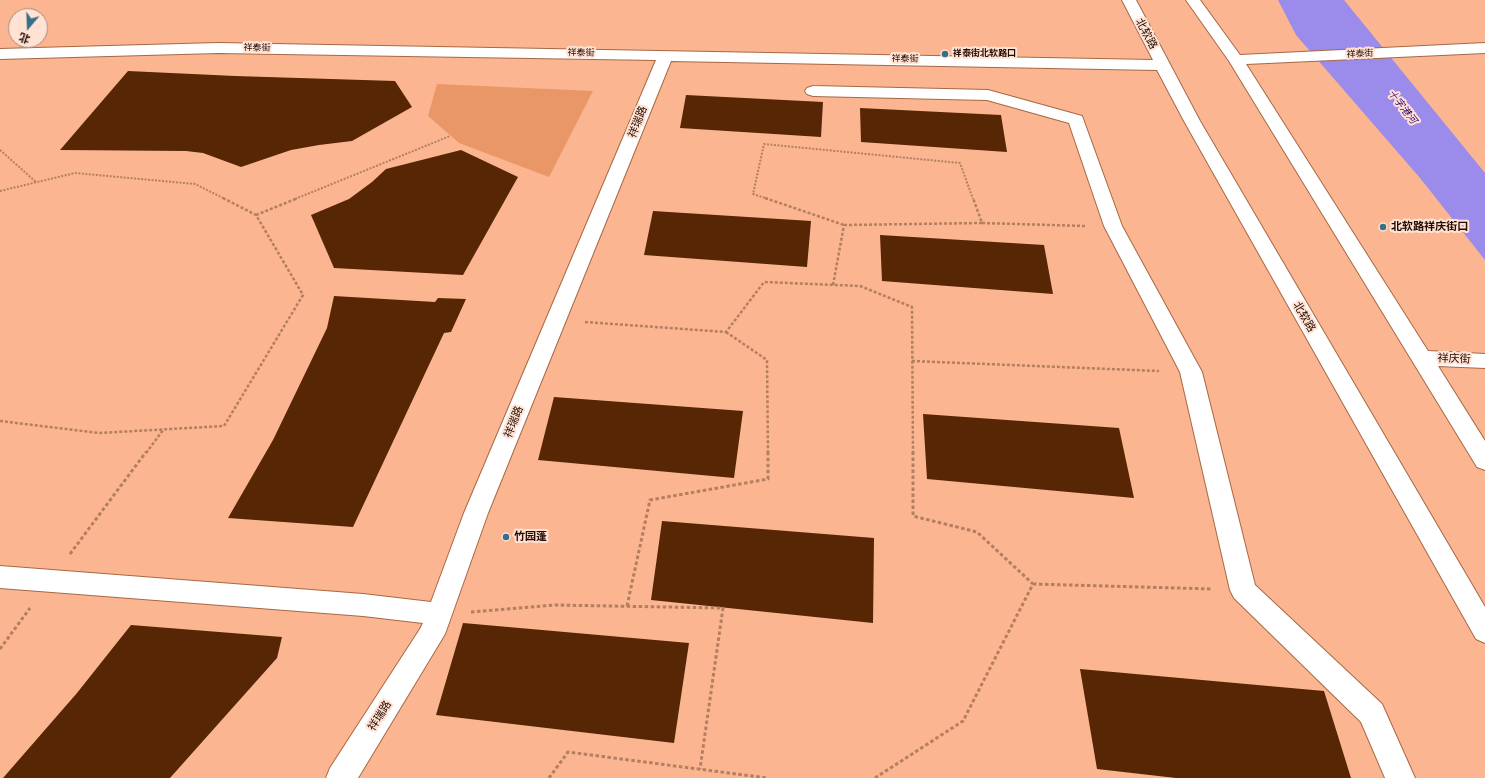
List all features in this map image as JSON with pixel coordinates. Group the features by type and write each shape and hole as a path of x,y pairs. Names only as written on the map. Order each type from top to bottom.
{"street":[{"name":"北软路","path":"1128,0 1192,121 1485,631"},
{"path":"1193,0 1236,60 1485,461"},
{"name":"祥泰街","path":"0,54 218,48 1162,65"},
{"name":"祥泰街","path":"1236,60 1485,48"},
{"name":"祥瑞路","path":"341,778 432,634 476,513 666,55"},
{"path":"813,91 988,95 1076,120 1113,226 1191,372 1243,590 1372,713 1400,778"},
{"name":"祥庆街","path":"1422,358 1485,361"},
{"path":"0,577 363,605 438,614"}],"path":[{"path":"256,214 450,136"},
{"path":"982,223 960,162 764,144 752,194 844,225 982,223 1113,226"},
{"path":"0,150 36,183"},
{"path":"0,191 75,173 195,184 256,214 303,295 224,426 99,433 0,421"},
{"path":"833,285 844,225"},
{"path":"726,332 764,282 860,286 912,307 913,516 977,532 1033,584 1243,590"},
{"path":"556,320 726,332 767,360 768,479 650,500 627,606"},
{"path":"912,361 1191,372"},
{"path":"70,555 163,430"},
{"path":"875,778 963,721 1033,584"},
{"path":"438,614 555,604 723,608 700,769"},
{"path":"0,649 33,605"},
{"path":"549,778 568,752 767,778"}],"shaded area":[{"path":"437,84 593,91 549,177 459,143 428,116"}],"water":[{"name":"十字港河","path":"1278,0 1344,0 1485,173 1485,260 1420,178 1296,35"}],"building":[{"path":"128,71 395,81 412,107 352,141 291,150 241,167 203,153 186,151 60,150"},
{"path":"686,95 823,102 821,137 680,128"},
{"path":"860,108 1001,115 1007,152 861,142"},
{"path":"461,150 518,177 463,275 334,268 311,215 349,199 372,182 386,169"},
{"path":"653,211 811,221 807,267 644,255"},
{"path":"880,235 1044,245 1053,294 882,281"},
{"path":"334,296 435,302 438,298 466,299 451,332 444,333 353,527 228,518 273,440 327,328"},
{"path":"554,397 743,411 734,478 538,460"},
{"path":"923,414 1119,428 1134,498 927,479"},
{"path":"662,521 874,538 873,623 651,600"},
{"path":"463,623 689,643 674,743 436,715"},
{"path":"131,625 282,637 277,658 170,778 3,778 77,693"},
{"path":"1080,669 1324,691 1351,778 1176,778 1097,769"}],"place":[{"name":"祥泰街北软路口","path":"945,54"},
{"name":"北软路祥庆街口","path":"1383,227"},
{"name":"竹园蓬","path":"506,537"}]}
